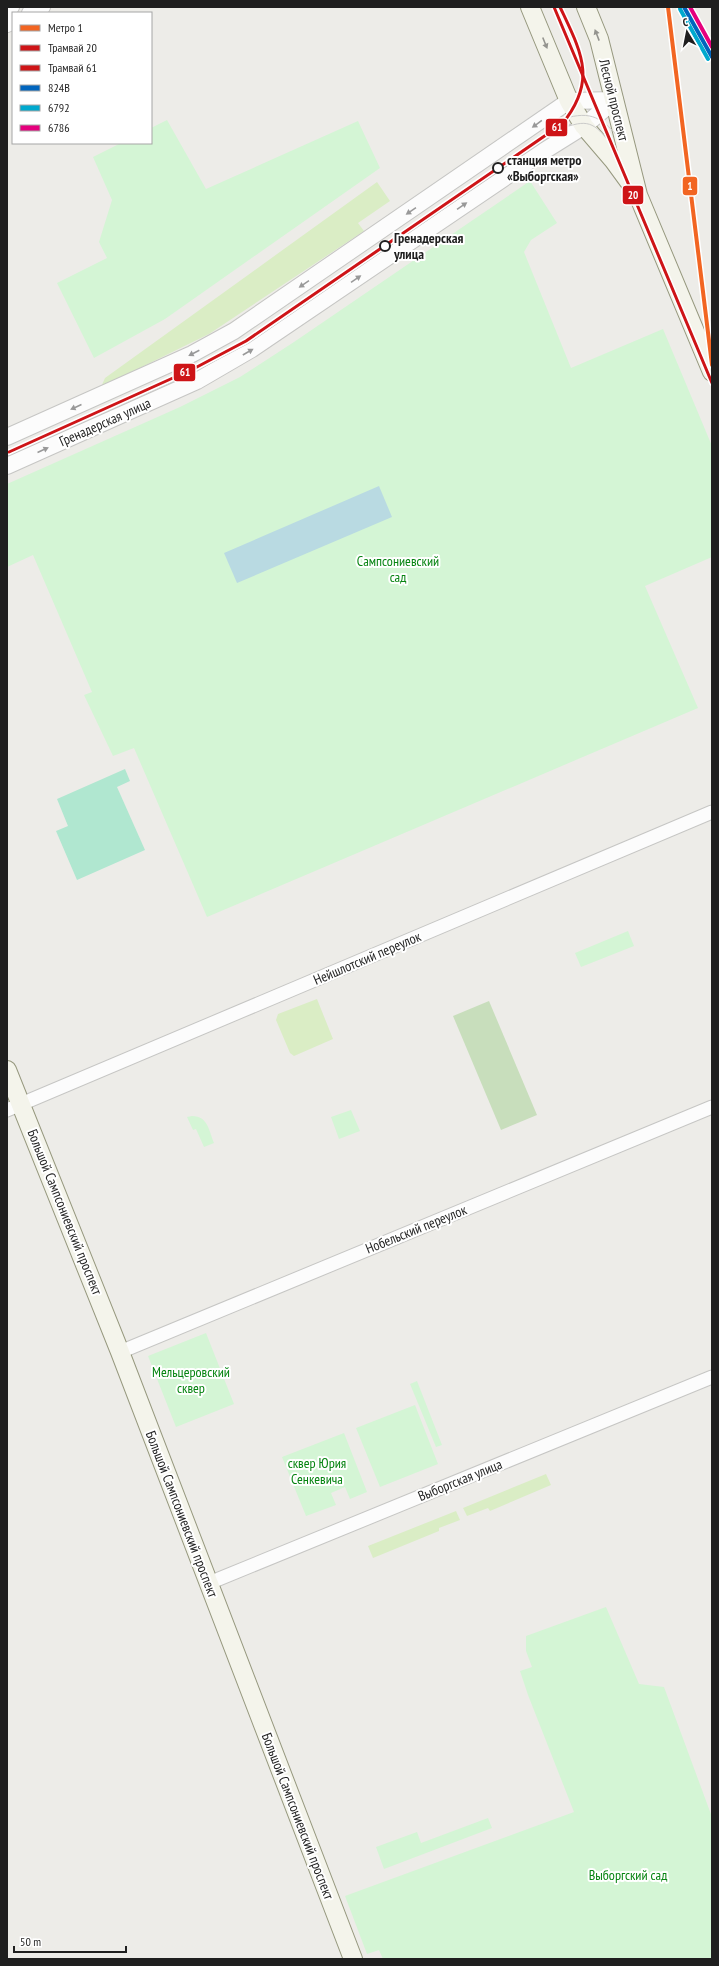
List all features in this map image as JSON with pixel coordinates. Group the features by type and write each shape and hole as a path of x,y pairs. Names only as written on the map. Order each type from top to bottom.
{"main road":[{"name":"Лесной проспект","path":"530,7 569,101 584,126 614,161 638,195"},
{"name":"Лесной проспект","path":"586,7 599,39 638,195 712,372"},
{"name":"Большой Сампсониевский проспект","path":"7,1070 14,1107 120,1352 352,1959"}],"street":[{"path":"7,9 11,7"},
{"path":"32,12 42,7"},
{"path":"569,101 615,100"},
{"name":"Гренадерская улица","path":"7,466 197,380 252,349 531,159 584,126 615,100"},
{"name":"Гренадерская улица","path":"7,437 192,354 234,331 569,101"},
{"name":"Нейшлотский переулок","path":"14,1107 712,812"},
{"name":"Нобельский переулок","path":"120,1352 712,1107"},
{"name":"Выборгская улица","path":"209,1584 712,1376"}],"green space":[{"path":"167,120 206,189 358,121 380,168 165,319 94,358 57,283 107,258 99,242 112,200 93,157 119,144 152,144 152,128"},
{"name":"Сампсониевский сад","path":"530,181 557,223 531,240 524,252 571,368 663,329 712,446 712,557 645,586 698,708 207,917 134,748 113,756 84,695 92,692 33,555 7,567 7,484 180,407 240,377 294,342"},
{"path":"377,182 390,201 358,223 364,231 209,334 101,387 105,378"},
{"path":"125,769 130,781 117,787 145,850 77,880 56,831 68,826 57,799"},
{"path":"628,931 634,946 581,967 575,953"},
{"path":"317,999 333,1039 294,1056 290,1053 276,1020 278,1014"},
{"path":"489,1001 537,1115 501,1130 453,1016"},
{"path":"351,1110 360,1131 339,1139 331,1117"},
{"path":"192,1116 205,1121 214,1143 204,1147 196,1129 193,1130 187,1117"},
{"name":"Мельцеровский сквер","path":"206,1333 234,1404 176,1427 148,1356"},
{"path":"417,1381 442,1445 436,1447 410,1384"},
{"name":"сквер Юрия Сенкевича","path":"415,1405 438,1464 380,1487 356,1428"},
{"name":"сквер Юрия Сенкевича","path":"344,1433 367,1492 350,1499 345,1487 331,1493 336,1505 306,1516 282,1457"},
{"path":"546,1474 551,1485 490,1511 488,1508 467,1516 463,1508"},
{"path":"456,1511 460,1520 439,1528 439,1531 373,1558 368,1546"},
{"name":"Выборгский сад","path":"606,1607 639,1684 664,1687 712,1817 712,1959 383,1959 379,1950 367,1954 345,1896 574,1812 520,1671 532,1667 526,1651 526,1636"},
{"path":"488,1818 492,1828 384,1869 376,1847 417,1832 421,1843"}],"water":[{"path":"379,486 392,517 237,583 224,553"}],"tram line":[{"name":"20","path":"554,7 712,383"},
{"name":"61","path":"9,452 195,368 246,341 562,124 573,108 580,93 583,80 579,52 560,7"},
{"path":"559,120 585,115 599,119 619,138"},
{"path":"7,456 194,372 249,343 560,129 577,124 589,124 600,131 612,145"}],"metro line":[{"name":"1","path":"668,7 712,365"}],"transit line":[{"name":"824В","path":"684,7 712,57"},
{"name":"6786","path":"690,7 712,47"},
{"name":"6792","path":"680,9 708,59"}],"place":[{"name":"станция метро «Выборгская»","path":"498,168"},
{"name":"Гренадерская улица","path":"385,246"}]}
